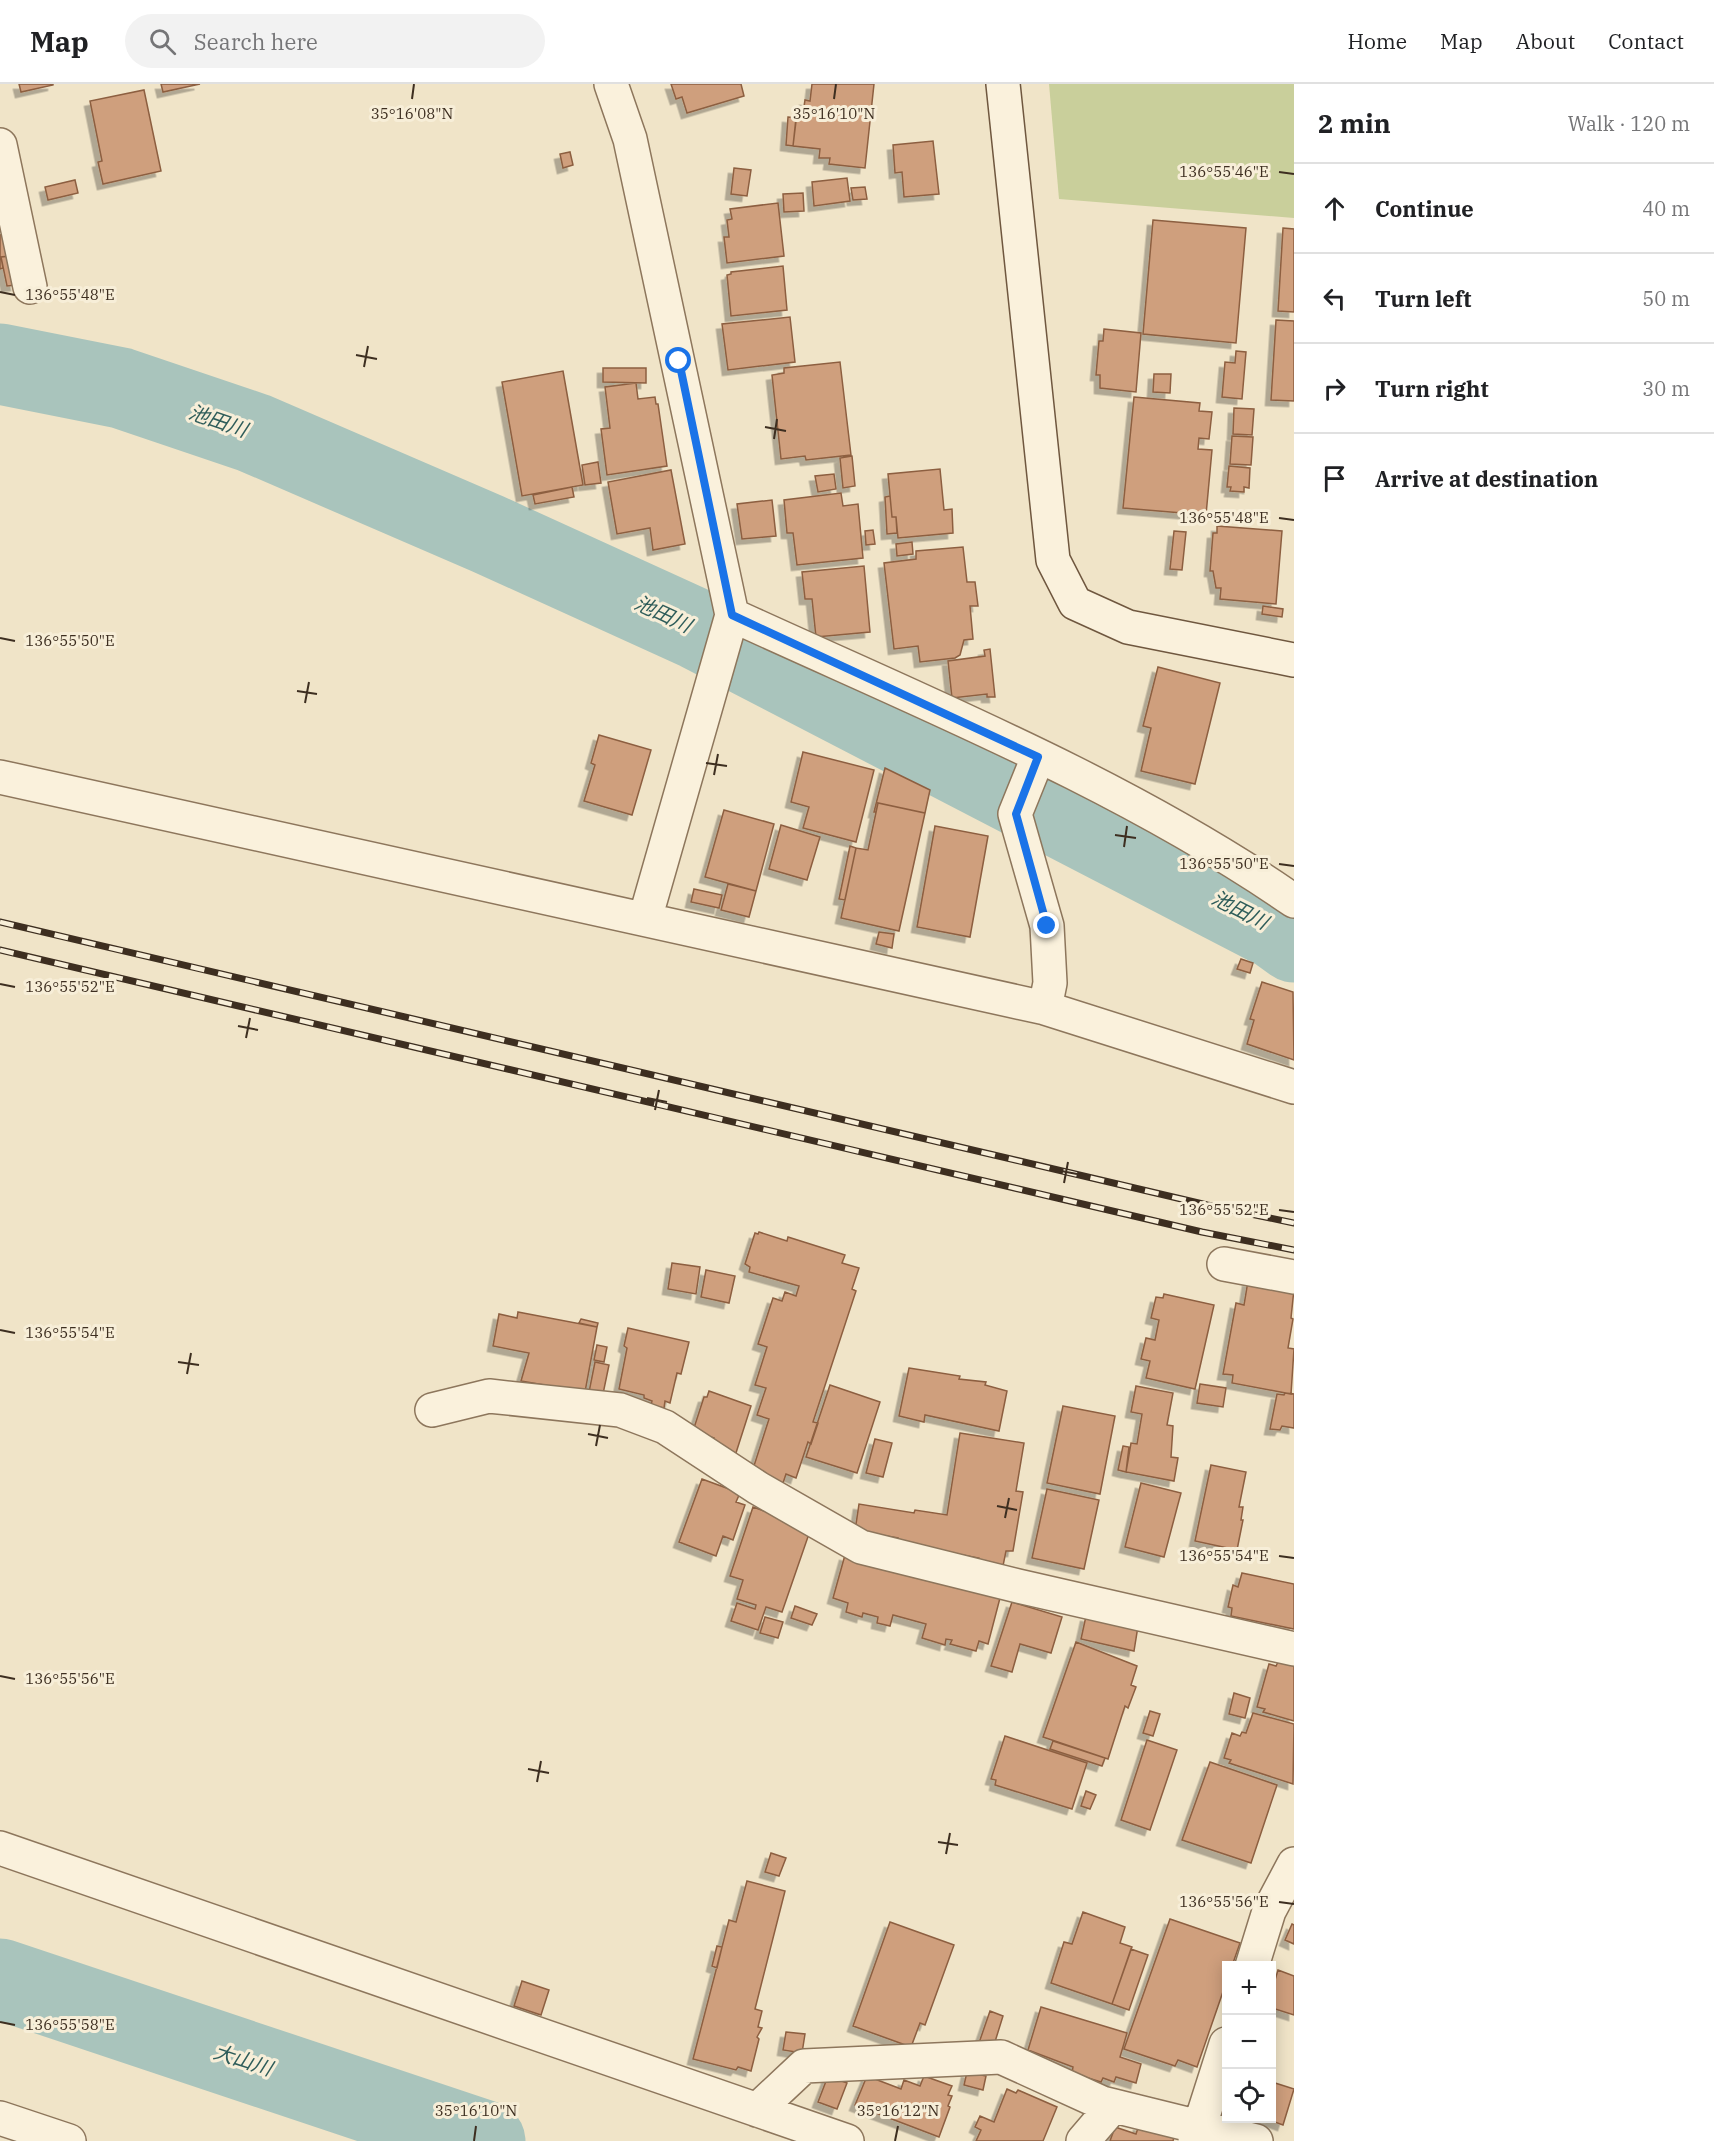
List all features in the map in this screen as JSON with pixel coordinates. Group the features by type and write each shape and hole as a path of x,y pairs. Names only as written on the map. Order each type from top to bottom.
{"street":[{"path":"611,84 633,151 732,615 645,919"},
{"path":"1003,84 1053,560 1076,603 1128,627 1294,660"},
{"path":"0,145 30,288"},
{"path":"732,615 1138,806 1241,865 1294,901"},
{"path":"1038,757 1016,814 1047,926 1050,983 1045,1008"},
{"path":"0,777 1045,1008 1294,1087"},
{"path":"1224,1264 1294,1278"},
{"path":"432,1410 489,1396 620,1410 665,1427 758,1488 861,1547 1017,1587 1294,1649"},
{"path":"0,1848 847,2141"},
{"path":"1253,1961 1269,1911 1294,1864"},
{"path":"757,2110 804,2066 1001,2057 1102,2103 1197,2134 1256,2141"},
{"path":"1197,2134 1222,2059"},
{"path":"1083,2141 1113,2106"},
{"path":"0,2118 69,2141"}],"green space":[{"path":"1049,84 1294,84 1294,218 1059,199"}],"building":[{"path":"19,84 53,84 53,85 21,92"},
{"path":"161,84 200,84 163,92"},
{"path":"671,84 741,84 744,96 687,113 682,97 676,99"},
{"path":"812,84 874,84 865,168 829,164 830,158 819,158 820,149 793,146 797,113 803,114 805,100 810,101"},
{"path":"144,90 161,171 103,184 98,162 102,161 90,101"},
{"path":"788,117 796,118 793,146 786,145"},
{"path":"933,141 939,194 904,197 902,172 895,173 893,145"},
{"path":"570,152 573,165 563,168 560,154"},
{"path":"734,168 751,170 747,196 731,194"},
{"path":"847,178 850,201 814,206 812,182"},
{"path":"75,180 78,193 48,200 45,187"},
{"path":"865,187 867,199 853,200 851,188"},
{"path":"803,193 804,211 784,212 783,194"},
{"path":"778,203 784,256 727,263 724,237 729,237 727,220 732,219 730,209"},
{"path":"1153,220 1246,228 1236,343 1143,334"},
{"path":"1283,228 1294,229 1294,312 1278,311"},
{"path":"5,234 10,256 1,257 3,268 0,269 0,235"},
{"path":"10,256 16,285 7,286 1,257"},
{"path":"783,266 787,310 731,316 727,275 731,272"},
{"path":"790,317 795,362 728,370 722,324"},
{"path":"1276,320 1294,321 1294,401 1271,400"},
{"path":"1104,329 1141,333 1136,392 1100,388 1100,375 1096,375 1099,341 1103,341"},
{"path":"1236,351 1246,352 1242,399 1222,397 1225,362 1235,363"},
{"path":"840,362 851,455 806,460 805,456 781,459 772,375 784,373 784,368"},
{"path":"603,368 646,368 646,383 603,382"},
{"path":"563,371 583,485 522,496 502,382"},
{"path":"1154,374 1171,374 1170,393 1153,392"},
{"path":"636,383 638,399 655,397 656,404 658,404 667,466 607,475 601,429 610,428 605,387"},
{"path":"1134,397 1200,403 1199,411 1212,412 1209,439 1199,438 1198,449 1212,450 1206,515 1123,508"},
{"path":"1234,408 1254,409 1252,435 1233,434"},
{"path":"1232,436 1253,437 1251,465 1230,464"},
{"path":"852,456 855,486 843,488 840,458"},
{"path":"598,462 601,483 585,485 582,465"},
{"path":"1229,466 1250,468 1249,488 1244,487 1244,492 1230,491 1231,487 1227,487"},
{"path":"940,469 944,510 952,509 953,533 898,538 896,517 892,517 888,474"},
{"path":"671,470 685,544 653,550 650,528 617,534 608,482"},
{"path":"834,474 836,489 818,492 815,476"},
{"path":"572,487 574,497 535,504 533,495"},
{"path":"841,493 843,506 858,504 863,558 797,565 793,533 787,533 784,500"},
{"path":"890,496 892,517 896,517 897,533 887,534 885,497"},
{"path":"772,500 776,536 742,539 737,504"},
{"path":"1217,526 1282,531 1276,604 1220,599 1221,588 1216,588 1213,571 1210,571 1213,533 1217,533"},
{"path":"873,530 875,544 866,545 865,531"},
{"path":"1174,531 1186,532 1182,570 1170,569"},
{"path":"912,542 913,554 897,556 896,544"},
{"path":"963,547 967,582 975,582 978,606 970,606 973,639 964,640 960,655 955,658 920,662 918,646 894,649 884,563 916,559 916,551"},
{"path":"864,566 870,632 816,637 812,599 805,599 802,572"},
{"path":"1263,606 1283,609 1282,617 1262,614"},
{"path":"990,649 995,697 987,697 987,694 952,698 948,661 985,656 984,650"},
{"path":"1158,667 1220,683 1195,784 1141,771 1151,728 1143,726"},
{"path":"599,735 651,750 632,815 584,801 595,765 591,763"},
{"path":"803,752 874,770 856,842 803,828 809,807 791,802"},
{"path":"885,768 930,790 925,813 878,803 876,812 874,812"},
{"path":"878,803 925,813 899,931 841,918 856,848 868,850"},
{"path":"724,810 774,824 756,891 705,877"},
{"path":"781,825 820,837 807,880 769,869"},
{"path":"935,826 988,836 970,937 917,927"},
{"path":"850,846 856,848 845,900 839,899"},
{"path":"728,884 756,891 749,917 721,910"},
{"path":"694,889 722,895 719,908 691,902"},
{"path":"879,932 894,934 892,948 876,944"},
{"path":"1241,959 1253,963 1250,973 1237,969"},
{"path":"1262,982 1293,992 1294,1060 1247,1044 1254,1020 1250,1019"},
{"path":"759,1232 787,1241 788,1237 845,1255 842,1263 859,1268 852,1289 856,1291 813,1422 818,1423 811,1444 808,1442 796,1478 786,1474 782,1486 752,1472 769,1419 757,1415 766,1388 755,1385 767,1347 758,1344 773,1298 782,1301 785,1292 796,1296 799,1286 749,1272 750,1267 745,1264 755,1233"},
{"path":"672,1263 700,1267 696,1294 668,1289"},
{"path":"706,1270 735,1276 729,1303 701,1297"},
{"path":"1248,1281 1294,1289 1291,1318 1293,1319 1288,1348 1294,1349 1291,1394 1232,1383 1233,1375 1223,1374 1236,1303 1244,1305"},
{"path":"1164,1294 1214,1305 1195,1389 1146,1378 1150,1361 1141,1359 1146,1338 1155,1340 1159,1320 1151,1318 1156,1297 1163,1298"},
{"path":"518,1312 597,1327 585,1392 521,1381 529,1353 493,1346 499,1314 517,1318"},
{"path":"581,1319 598,1323 597,1327 579,1323"},
{"path":"628,1328 689,1342 681,1374 677,1373 670,1403 665,1401 664,1408 651,1405 652,1401 644,1398 644,1395 619,1389 627,1348 624,1346"},
{"path":"597,1345 607,1347 604,1362 594,1360"},
{"path":"595,1362 609,1365 603,1394 589,1392"},
{"path":"909,1368 960,1376 959,1379 986,1382 985,1385 1007,1391 999,1431 925,1415 924,1422 899,1416"},
{"path":"1200,1384 1226,1388 1223,1407 1197,1403"},
{"path":"830,1385 880,1402 857,1473 806,1457"},
{"path":"1136,1386 1173,1393 1167,1425 1173,1426 1171,1457 1178,1458 1174,1481 1126,1472 1131,1443 1137,1444 1142,1414 1131,1412"},
{"path":"709,1391 751,1406 735,1456 710,1448 714,1438 693,1431 704,1397 707,1397"},
{"path":"1285,1393 1294,1394 1294,1428 1282,1426 1280,1430 1270,1429 1277,1394 1284,1395"},
{"path":"1063,1406 1115,1416 1100,1494 1047,1483"},
{"path":"960,1433 1024,1443 1016,1491 1023,1492 1013,1551 1006,1551 1003,1566 979,1562 979,1558 898,1543 898,1538 855,1531 859,1504 914,1513 915,1510 947,1515"},
{"path":"875,1439 892,1443 883,1477 866,1473"},
{"path":"1123,1446 1129,1447 1126,1472 1118,1470"},
{"path":"1211,1465 1246,1472 1239,1507 1243,1507 1241,1520 1243,1520 1237,1550 1195,1541"},
{"path":"702,1479 740,1493 736,1502 745,1505 733,1540 723,1536 716,1556 679,1542"},
{"path":"1141,1483 1181,1493 1164,1557 1125,1547"},
{"path":"1047,1489 1099,1500 1084,1569 1032,1558"},
{"path":"753,1507 811,1528 782,1612 766,1607 758,1630 731,1621 737,1603 755,1609 756,1605 737,1599 743,1580 730,1576"},
{"path":"845,1555 1000,1598 988,1644 979,1641 976,1651 950,1644 952,1640 946,1639 945,1645 922,1638 926,1624 893,1615 890,1626 877,1623 878,1617 863,1613 862,1617 846,1612 848,1603 833,1598"},
{"path":"1242,1573 1294,1584 1294,1629 1231,1616 1232,1608 1228,1607 1233,1585 1238,1587"},
{"path":"1012,1602 1062,1617 1051,1653 1020,1644 1012,1672 991,1666"},
{"path":"795,1606 817,1614 812,1625 791,1618"},
{"path":"1086,1616 1138,1626 1134,1651 1081,1639"},
{"path":"765,1617 783,1622 778,1638 760,1633"},
{"path":"1076,1642 1137,1666 1131,1685 1136,1687 1128,1708 1125,1706 1108,1759 1043,1737"},
{"path":"1278,1662 1294,1666 1294,1721 1263,1712 1265,1709 1257,1707 1269,1664 1276,1666"},
{"path":"1234,1693 1250,1698 1245,1718 1229,1714"},
{"path":"1150,1711 1160,1714 1153,1736 1143,1733"},
{"path":"1253,1713 1294,1724 1293,1784 1229,1763 1231,1760 1224,1758 1232,1733 1240,1736 1242,1732 1246,1733"},
{"path":"1005,1736 1087,1763 1072,1809 995,1785 996,1780 991,1779"},
{"path":"1147,1740 1177,1750 1150,1830 1121,1820"},
{"path":"1053,1741 1105,1758 1102,1766 1050,1749"},
{"path":"1210,1762 1277,1785 1251,1863 1182,1840"},
{"path":"1086,1791 1096,1795 1090,1809 1081,1806"},
{"path":"771,1853 786,1858 779,1876 765,1872"},
{"path":"747,1881 785,1891 755,2009 762,2011 758,2027 762,2028 757,2037 759,2039 751,2071 738,2067 736,2070 693,2059 729,1920 736,1922"},
{"path":"1083,1912 1125,1927 1120,1943 1132,1947 1112,2004 1051,1983 1064,1942 1072,1944"},
{"path":"1170,1919 1240,1943 1234,1961 1222,1961 1222,1995 1197,2067 1178,2060 1175,2066 1124,2049"},
{"path":"890,1922 954,1945 925,2025 920,2023 911,2047 853,2026"},
{"path":"1292,1924 1294,1925 1294,1944 1285,1940"},
{"path":"717,1946 722,1947 717,1968 712,1966"},
{"path":"1131,1949 1148,1955 1129,2010 1112,2004"},
{"path":"1278,1970 1294,1976 1294,2015 1276,2009"},
{"path":"522,1981 549,1990 541,2015 514,2006"},
{"path":"1041,2007 1127,2033 1120,2057 1141,2064 1136,2083 1116,2077 1114,2082 1103,2078 1101,2082 1072,2073 1073,2067 1028,2050"},
{"path":"990,2011 1003,2016 994,2045 980,2040"},
{"path":"786,2032 805,2034 802,2053 783,2050"},
{"path":"967,2072 986,2076 983,2090 964,2085"},
{"path":"828,2076 847,2083 837,2109 818,2102"},
{"path":"867,2076 901,2089 904,2080 920,2086 924,2076 952,2086 948,2095 952,2096 948,2106 950,2107 939,2137 855,2105"},
{"path":"1276,2083 1294,2089 1283,2125 1276,2122"},
{"path":"1007,2089 1016,2093 1018,2090 1057,2107 1043,2141 976,2141 981,2130 975,2127 980,2116 994,2122"},
{"path":"1139,2125 1174,2137 1173,2141 1110,2141 1115,2127 1136,2134"}],"waterway":[{"name":"池田川","path":"0,364 121,388 254,433 488,534 699,630 1276,929 1294,942"},
{"name":"大山川","path":"0,1979 485,2141"}],"railway":[{"path":"0,922 1207,1205 1294,1223"},
{"path":"0,950 1202,1232 1294,1250"}],"route":[{"path":"679,361 732,615 1038,757 1016,814 1047,926"}]}
